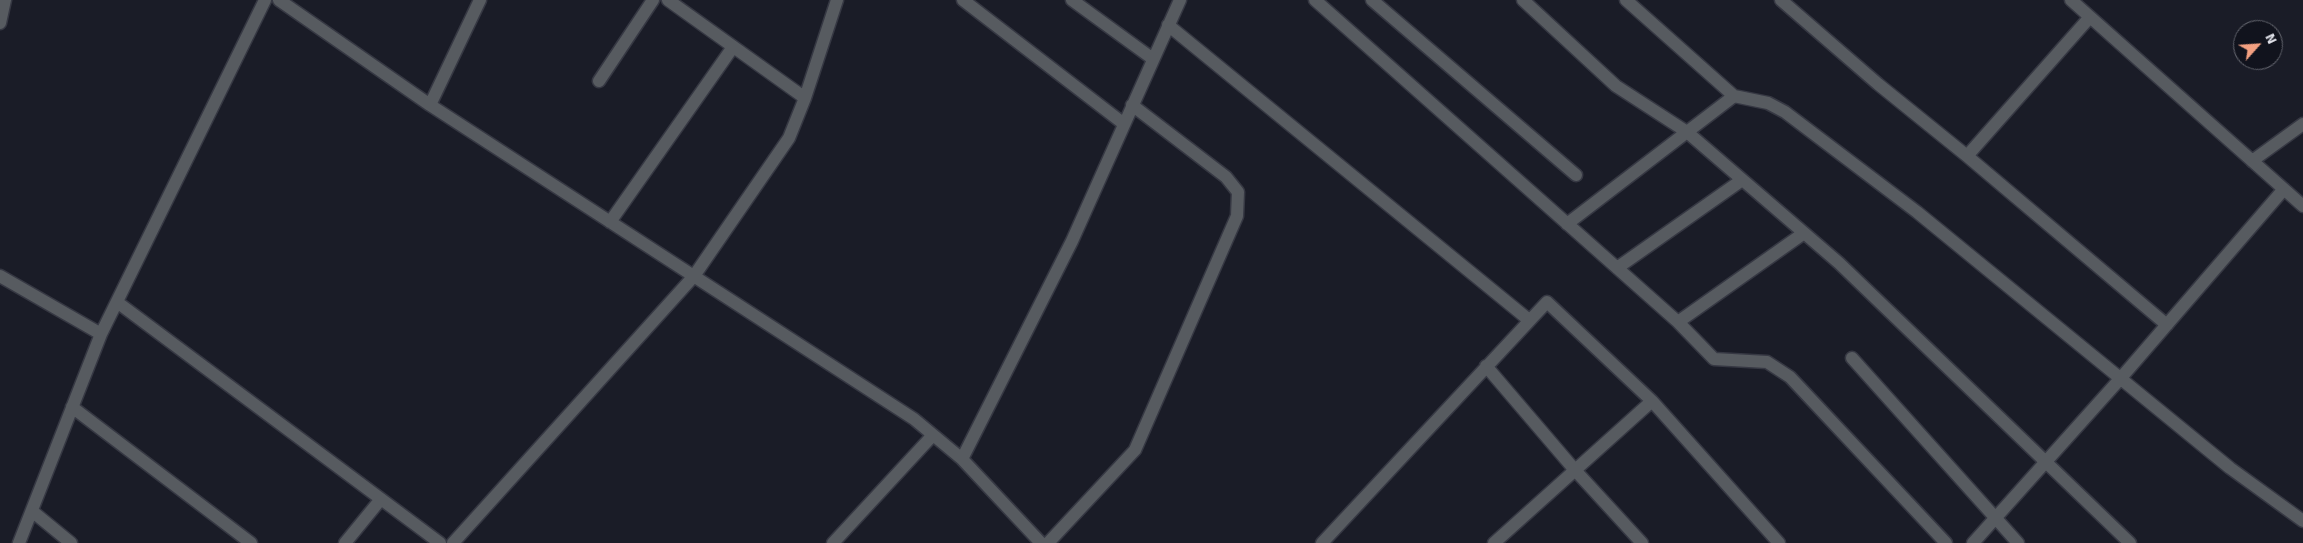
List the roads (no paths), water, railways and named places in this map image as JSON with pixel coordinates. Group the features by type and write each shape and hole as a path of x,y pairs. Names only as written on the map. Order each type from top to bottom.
{"street":[{"path":"0,23 5,0"},
{"path":"19,543 100,334 265,0"},
{"path":"279,0 430,105 914,419 962,459 1041,543"},
{"path":"430,105 480,0"},
{"path":"599,81 653,0"},
{"path":"668,0 805,98"},
{"path":"453,543 694,276 789,138 805,98 836,0"},
{"path":"963,0 1124,124"},
{"path":"1072,0 1152,59"},
{"path":"962,459 1072,241 1180,0"},
{"path":"1314,0 1678,322 1714,359 1767,362 1790,377 1946,543"},
{"path":"1372,0 1576,175"},
{"path":"1523,0 1616,86 1686,132 1839,263 2130,543"},
{"path":"1626,0 1734,96 1768,104 1785,112 1917,212 2230,468 2303,521"},
{"path":"1781,0 1878,84 1968,156 2167,325"},
{"path":"2071,0 2303,206"},
{"path":"1968,156 2090,17"},
{"path":"1168,25 1529,320"},
{"path":"610,222 733,47"},
{"path":"1568,224 1734,96"},
{"path":"1048,543 1135,450 1237,216 1238,192 1226,177 1132,105"},
{"path":"2252,161 2303,124"},
{"path":"1617,268 1742,180"},
{"path":"1974,543 2120,379 2284,189"},
{"path":"1678,322 1804,233"},
{"path":"0,276 100,334"},
{"path":"117,302 440,543"},
{"path":"1322,543 1546,302 1652,401 1779,543"},
{"path":"1852,358 2018,543"},
{"path":"1486,366 1574,469 1642,543"},
{"path":"1494,543 1574,469 1652,401"},
{"path":"72,407 251,543"},
{"path":"833,543 933,435"},
{"path":"345,543 381,499"},
{"path":"32,511 71,543"}]}
